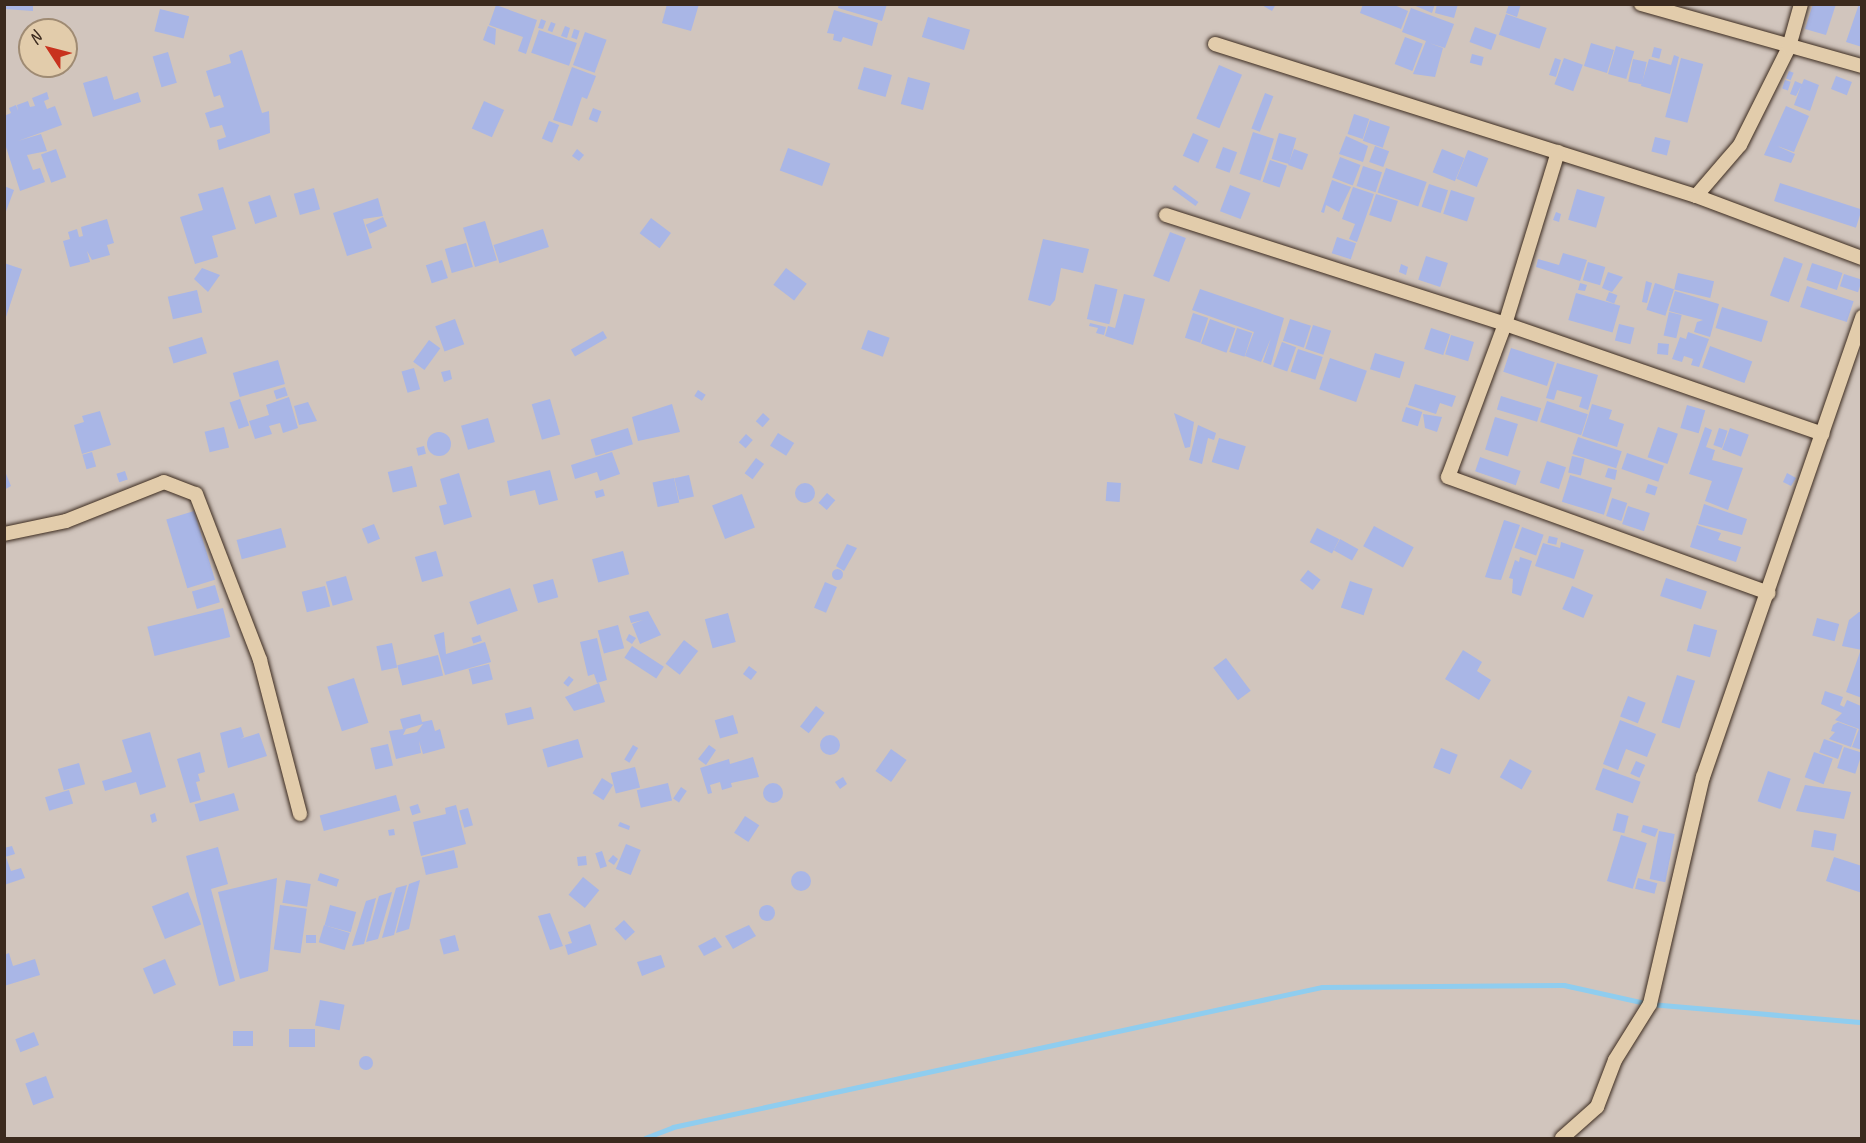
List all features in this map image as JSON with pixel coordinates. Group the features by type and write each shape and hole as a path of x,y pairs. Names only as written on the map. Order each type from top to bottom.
{"street":[{"path":"1641,4 1862,66"},
{"path":"1696,196 1740,145 1789,47 1801,4"},
{"path":"1215,44 1696,196 1862,258"},
{"path":"1558,152 1505,324 1448,477 1769,593"},
{"path":"1166,215 1505,324 1822,434"},
{"path":"1562,1138 1597,1107 1615,1060 1650,1004 1703,777 1769,593 1862,317"},
{"path":"4,534 66,521 164,482 196,494 260,660 300,814"}],"building":[{"path":"4,4 33,4 33,11 4,9"},
{"path":"667,4 699,4 691,31 662,23"},
{"path":"839,4 887,4 882,21 838,8"},
{"path":"1260,4 1276,4 1272,11"},
{"path":"1363,4 1392,4 1408,11 1401,29 1360,13"},
{"path":"1411,4 1435,4 1432,13"},
{"path":"1437,4 1458,4 1454,18 1435,13"},
{"path":"1509,4 1521,4 1517,17 1506,13"},
{"path":"1813,4 1836,4 1826,35 1805,29"},
{"path":"1859,4 1862,4 1862,47 1846,42"},
{"path":"496,5 537,20 526,54 518,51 523,37 489,25"},
{"path":"1411,8 1454,24 1445,48 1429,43 1443,48 1435,77 1413,74 1426,41 1402,32"},
{"path":"160,9 189,16 184,39 154,31"},
{"path":"834,10 878,23 872,46 843,37 841,42 833,40 834,34 827,33"},
{"path":"1506,14 1547,28 1539,49 1499,35"},
{"path":"928,17 970,30 964,50 922,37"},
{"path":"541,19 546,21 543,29 538,28"},
{"path":"551,22 556,24 552,32 548,30"},
{"path":"488,26 496,29 495,45 483,40"},
{"path":"565,26 570,28 567,38 561,36"},
{"path":"1475,27 1497,35 1491,50 1470,42"},
{"path":"574,29 580,31 577,39 571,38"},
{"path":"539,30 577,43 569,66 531,53"},
{"path":"585,32 607,40 595,73 573,65"},
{"path":"1405,37 1423,44 1412,71 1395,64"},
{"path":"1591,43 1614,50 1607,73 1584,66"},
{"path":"1616,46 1634,51 1626,79 1608,74"},
{"path":"1654,47 1662,49 1659,59 1652,57"},
{"path":"242,50 262,113 269,111 270,133 219,150 217,140 226,137 222,125 210,128 205,113 224,107 220,95 214,97 206,71 231,63 229,55"},
{"path":"168,52 177,83 161,87 153,56"},
{"path":"1472,54 1484,57 1481,66 1470,63"},
{"path":"1674,55 1679,57 1670,94 1641,86 1649,59 1671,65"},
{"path":"1555,58 1561,60 1556,77 1549,75"},
{"path":"1564,58 1583,65 1573,91 1554,84"},
{"path":"1681,58 1703,64 1687,123 1665,117"},
{"path":"1633,59 1647,62 1642,84 1628,81"},
{"path":"1219,65 1242,75 1219,128 1196,118"},
{"path":"572,67 596,76 587,99 582,97 572,126 553,120"},
{"path":"864,67 892,75 886,97 858,89"},
{"path":"1789,71 1794,73 1791,80 1786,78"},
{"path":"107,76 114,100 138,92 141,102 93,117 83,83"},
{"path":"1836,76 1852,82 1847,95 1831,89"},
{"path":"908,77 930,83 923,110 901,104"},
{"path":"1804,79 1819,85 1810,111 1794,105 1801,86 1796,96 1790,94 1795,81 1802,84"},
{"path":"1785,80 1791,82 1788,90 1782,89"},
{"path":"47,92 49,99 44,101 47,109 55,106 62,125 18,141 41,134 47,151 27,155 33,170 40,168 45,182 20,191 6,147 4,116 11,113 9,108 16,105 18,111 17,105 28,101 30,107 35,106 32,98"},
{"path":"1265,93 1273,96 1260,132 1251,128"},
{"path":"484,101 504,110 492,137 472,128"},
{"path":"1786,106 1809,116 1794,152 1777,146 1795,154 1791,163 1764,155"},
{"path":"593,108 601,111 597,122 589,119"},
{"path":"1354,114 1369,119 1363,139 1348,134"},
{"path":"1370,120 1390,127 1383,148 1363,141"},
{"path":"549,121 559,125 552,143 542,139"},
{"path":"1253,132 1274,139 1260,181 1239,174"},
{"path":"1193,133 1209,140 1198,163 1183,156"},
{"path":"1279,133 1296,138 1289,164 1272,159"},
{"path":"1346,136 1368,146 1363,162 1339,154"},
{"path":"1655,137 1671,141 1667,155 1651,152"},
{"path":"1375,146 1389,151 1383,167 1369,162"},
{"path":"1223,147 1237,152 1230,173 1215,168"},
{"path":"788,148 830,163 822,186 780,171"},
{"path":"56,149 66,177 51,183 41,154"},
{"path":"577,149 584,155 579,161 572,156"},
{"path":"1294,149 1308,154 1302,170 1288,165"},
{"path":"1442,149 1464,158 1455,181 1433,172"},
{"path":"1468,150 1488,158 1477,187 1456,179"},
{"path":"1340,157 1361,165 1353,185 1332,178"},
{"path":"1270,160 1287,166 1280,188 1263,182"},
{"path":"1363,166 1382,172 1376,192 1357,186"},
{"path":"1386,168 1427,182 1418,207 1378,193"},
{"path":"1332,180 1351,187 1339,212 1326,205 1324,213 1321,212"},
{"path":"1780,183 1862,210 1856,228 1774,201"},
{"path":"1429,184 1448,190 1441,213 1422,207"},
{"path":"1175,185 1198,202 1196,206 1172,189"},
{"path":"1230,185 1251,193 1241,219 1220,211"},
{"path":"4,186 14,190 5,214 4,214"},
{"path":"223,187 236,229 212,236 218,257 195,264 180,217 203,210 198,194"},
{"path":"1353,187 1374,194 1357,242 1349,239 1355,224 1342,219"},
{"path":"314,188 320,209 300,215 294,194"},
{"path":"1577,189 1605,197 1596,228 1568,220"},
{"path":"1451,190 1475,198 1467,222 1443,214"},
{"path":"1376,194 1398,201 1391,222 1369,215"},
{"path":"270,195 277,217 255,224 248,202"},
{"path":"378,198 383,216 363,219 372,248 347,256 333,213"},
{"path":"1556,212 1561,214 1559,222 1553,220"},
{"path":"383,217 387,226 370,234 366,225"},
{"path":"651,218 671,233 660,248 640,233"},
{"path":"107,219 114,243 107,245 110,255 92,260 87,251 90,262 70,267 63,241 70,239 68,232 77,229 79,237 83,236 81,227"},
{"path":"485,221 497,260 475,267 463,228"},
{"path":"543,229 549,247 499,263 494,245"},
{"path":"1170,232 1186,238 1169,282 1153,276"},
{"path":"1337,237 1356,243 1351,259 1332,253"},
{"path":"1043,239 1089,249 1083,273 1061,268 1055,300 1050,306 1028,300"},
{"path":"466,243 473,267 452,273 445,249"},
{"path":"1563,253 1587,260 1580,281 1536,267 1538,259 1559,265"},
{"path":"1426,256 1448,263 1440,287 1418,280"},
{"path":"1784,257 1803,264 1789,302 1770,296"},
{"path":"442,260 448,278 432,283 426,265"},
{"path":"1588,262 1605,267 1600,285 1583,280"},
{"path":"4,263 22,269 5,320 4,320"},
{"path":"1812,263 1842,273 1837,290 1806,280"},
{"path":"1401,264 1408,267 1406,275 1399,272"},
{"path":"202,268 220,275 208,292 194,279"},
{"path":"786,268 807,284 794,300 773,285"},
{"path":"1608,272 1623,277 1612,292 1602,288"},
{"path":"1678,273 1714,281 1710,298 1674,290"},
{"path":"1844,274 1862,280 1858,292 1840,286"},
{"path":"1646,281 1652,283 1647,303 1642,302"},
{"path":"1580,283 1587,285 1585,291 1578,290"},
{"path":"1655,283 1674,289 1665,316 1646,310"},
{"path":"1095,284 1117,289 1109,324 1087,319"},
{"path":"1807,286 1854,301 1847,322 1800,307"},
{"path":"1200,289 1284,318 1271,365 1263,362 1271,338 1261,362 1245,356 1254,332 1192,310"},
{"path":"197,290 202,312 173,319 168,297"},
{"path":"1675,291 1719,304 1710,337 1694,332 1697,322 1703,320 1669,311"},
{"path":"1609,292 1617,295 1614,304 1606,300"},
{"path":"1576,293 1620,306 1613,333 1568,320"},
{"path":"1124,294 1145,299 1133,345 1105,336 1108,326 1115,328"},
{"path":"1722,307 1768,321 1761,342 1716,328"},
{"path":"1669,312 1682,315 1676,338 1664,335"},
{"path":"1193,313 1208,318 1200,343 1185,338"},
{"path":"455,319 464,344 445,352 435,326"},
{"path":"1210,319 1235,328 1226,353 1201,343"},
{"path":"1290,319 1311,326 1304,348 1283,341"},
{"path":"1090,323 1106,327 1104,335 1096,333 1098,328 1089,326"},
{"path":"1619,324 1635,328 1630,344 1615,340"},
{"path":"1313,325 1331,331 1323,355 1305,349"},
{"path":"1237,328 1252,333 1244,357 1229,352"},
{"path":"1431,328 1450,334 1443,355 1424,349"},
{"path":"868,330 890,338 883,357 861,349"},
{"path":"603,331 607,338 575,356 571,350"},
{"path":"1688,332 1709,339 1699,367 1691,365 1693,359 1684,356 1682,362 1672,359 1680,337 1686,339"},
{"path":"1451,335 1474,342 1468,361 1445,354"},
{"path":"202,337 207,353 173,363 169,347"},
{"path":"429,340 440,348 424,370 413,362"},
{"path":"1282,342 1296,347 1287,372 1273,366"},
{"path":"1658,343 1669,344 1668,355 1657,354"},
{"path":"1710,346 1752,361 1744,383 1702,368"},
{"path":"1511,348 1555,362 1547,386 1503,372"},
{"path":"1298,349 1323,357 1315,380 1291,372"},
{"path":"1375,353 1405,362 1400,378 1370,369"},
{"path":"1330,358 1367,371 1356,402 1319,389"},
{"path":"278,360 285,384 240,397 233,373"},
{"path":"1557,363 1598,375 1588,410 1579,407 1582,397 1557,390 1554,400 1546,398"},
{"path":"414,368 420,389 408,393 402,372"},
{"path":"450,370 452,379 444,382 441,372"},
{"path":"1415,384 1456,396 1452,407 1440,403 1436,414 1408,405"},
{"path":"285,387 288,396 276,399 274,391"},
{"path":"698,390 706,395 702,401 694,396"},
{"path":"1501,396 1541,408 1537,422 1497,409"},
{"path":"289,397 298,428 283,433 280,423 269,426 272,434 255,439 249,421 269,415 266,405"},
{"path":"240,399 249,425 239,429 230,403"},
{"path":"550,399 560,435 542,440 532,404"},
{"path":"1547,401 1588,414 1581,435 1540,422"},
{"path":"308,402 317,421 299,425 294,406"},
{"path":"672,404 680,432 638,441 632,417"},
{"path":"1592,404 1612,410 1609,419 1624,424 1617,447 1582,436"},
{"path":"1687,405 1705,410 1699,433 1680,428"},
{"path":"1406,407 1422,412 1418,426 1402,421"},
{"path":"100,411 111,445 82,454 74,425 84,422 82,416"},
{"path":"763,413 770,419 763,427 756,421"},
{"path":"1174,413 1194,422 1190,447 1185,448"},
{"path":"1423,414 1442,417 1437,432 1425,428"},
{"path":"1495,417 1518,424 1508,457 1485,450"},
{"path":"488,418 495,442 468,450 461,426"},
{"path":"1198,425 1216,433 1214,440 1208,438 1202,464 1189,460"},
{"path":"224,427 229,447 210,452 205,432"},
{"path":"1658,427 1678,434 1667,464 1648,457"},
{"path":"1705,427 1712,430 1706,447 1715,450 1712,460 1743,468 1728,510 1705,501 1712,481 1689,474"},
{"path":"628,428 633,444 596,456 591,439"},
{"path":"1719,428 1728,431 1722,448 1713,445"},
{"path":"1730,428 1749,435 1741,456 1722,450"},
{"path":"439,432 447,436 451,444 447,452 439,456 431,452 427,444 431,436"},
{"path":"778,433 794,443 786,456 770,446"},
{"path":"746,434 753,440 746,448 739,442"},
{"path":"1578,437 1622,451 1616,468 1572,454"},
{"path":"1219,438 1246,446 1238,470 1212,462"},
{"path":"424,446 426,454 418,456 416,448"},
{"path":"92,452 96,466 87,469 82,455"},
{"path":"612,452 620,474 600,481 597,472 575,479 571,465"},
{"path":"1627,453 1664,466 1658,482 1621,469"},
{"path":"1572,456 1585,459 1581,475 1568,473"},
{"path":"1480,457 1521,471 1516,485 1475,471"},
{"path":"756,458 764,464 753,479 745,473"},
{"path":"1547,461 1566,467 1559,489 1540,483"},
{"path":"412,466 417,486 393,492 388,472"},
{"path":"1608,468 1617,470 1615,480 1605,477"},
{"path":"4,469 11,486 4,490"},
{"path":"550,470 558,500 539,505 535,490 510,496 507,481"},
{"path":"125,471 128,480 119,482 116,474"},
{"path":"459,473 472,517 444,525 439,506 447,504 440,479"},
{"path":"1787,473 1796,478 1791,486 1783,482"},
{"path":"689,475 694,496 679,500 674,478"},
{"path":"1570,475 1612,488 1604,515 1562,502"},
{"path":"674,478 679,502 658,507 652,483"},
{"path":"1107,482 1121,483 1120,502 1106,501"},
{"path":"805,483 812,486 815,493 812,500 805,503 798,500 795,493 798,486"},
{"path":"1648,484 1658,487 1655,496 1645,493"},
{"path":"603,489 605,496 596,498 594,491"},
{"path":"827,493 835,500 827,510 818,503"},
{"path":"742,494 755,528 725,539 712,505"},
{"path":"1612,498 1627,503 1621,521 1606,516"},
{"path":"1704,504 1747,519 1742,535 1698,524"},
{"path":"1628,506 1650,513 1644,531 1622,524"},
{"path":"194,511 215,580 187,588 166,519"},
{"path":"1504,520 1520,525 1501,580 1485,577"},
{"path":"374,524 380,539 368,544 362,529"},
{"path":"1697,525 1721,533 1718,540 1741,547 1736,562 1690,547"},
{"path":"1374,526 1414,547 1403,567 1363,546"},
{"path":"1522,527 1544,535 1536,556 1514,548"},
{"path":"281,528 286,547 242,559 237,540"},
{"path":"1317,528 1339,539 1332,554 1310,542"},
{"path":"1549,536 1558,538 1556,545 1547,543"},
{"path":"1340,539 1358,549 1352,561 1334,550"},
{"path":"1561,542 1584,550 1574,579 1535,566 1543,543 1560,548"},
{"path":"847,544 857,548 844,571 836,566"},
{"path":"436,551 443,576 422,582 415,557"},
{"path":"623,551 629,574 598,582 592,559"},
{"path":"1520,557 1532,561 1521,596 1512,593 1513,579 1509,578 1515,560 1519,562"},
{"path":"837,569 841,570 841,578 837,579 833,578 832,574 833,570"},
{"path":"1308,570 1321,580 1313,590 1300,580"},
{"path":"346,576 353,600 333,606 326,582"},
{"path":"1666,578 1707,591 1701,609 1660,596"},
{"path":"553,579 558,597 538,603 533,585"},
{"path":"1350,581 1373,589 1364,615 1341,607"},
{"path":"825,582 837,587 826,613 814,608"},
{"path":"215,585 220,602 197,609 192,592"},
{"path":"325,586 330,606 307,612 302,592"},
{"path":"1572,586 1593,595 1583,618 1562,609"},
{"path":"510,588 518,611 477,625 469,602"},
{"path":"223,608 230,637 155,656 147,627"},
{"path":"648,611 661,635 640,644 632,624 643,620 631,623 629,616"},
{"path":"1862,612 1862,650 1842,646 1849,620"},
{"path":"728,613 736,642 713,648 705,619"},
{"path":"1817,618 1839,624 1835,641 1812,635"},
{"path":"1694,624 1717,630 1710,657 1687,651"},
{"path":"618,625 624,648 604,654 598,630"},
{"path":"444,632 446,654 485,642 491,662 445,675 434,635"},
{"path":"629,634 636,638 632,644 626,640"},
{"path":"480,635 482,641 473,643 471,638"},
{"path":"597,638 607,680 597,683 594,674 588,676 580,642"},
{"path":"684,640 698,651 680,675 666,664"},
{"path":"392,643 397,667 382,671 376,646"},
{"path":"632,646 664,667 656,678 624,658"},
{"path":"1463,650 1482,662 1477,671 1491,680 1479,700 1445,679"},
{"path":"1860,652 1862,653 1862,698 1846,692"},
{"path":"438,655 443,675 402,686 397,665"},
{"path":"1226,658 1251,691 1238,700 1213,668"},
{"path":"489,664 493,680 472,685 469,669"},
{"path":"749,666 757,672 751,680 743,674"},
{"path":"1677,675 1695,681 1680,728 1662,723"},
{"path":"569,676 574,680 568,687 563,683"},
{"path":"354,678 369,723 342,731 327,687"},
{"path":"599,683 605,702 574,711 565,697"},
{"path":"1825,691 1843,697 1840,705 1844,707 1847,700 1861,706 1862,750 1852,747 1859,729 1835,720 1842,713 1821,704"},
{"path":"1628,696 1646,703 1638,723 1620,717"},
{"path":"816,706 825,713 809,733 800,726"},
{"path":"531,707 534,719 508,725 505,714"},
{"path":"420,714 422,722 432,720 435,731 440,729 445,748 423,754 419,741 421,753 396,759 389,731 403,729 400,719","holes":["423,724 417,732 403,735 406,729"]},
{"path":"733,715 738,733 720,739 715,720"},
{"path":"1620,720 1656,734 1647,757 1626,749 1618,770 1603,764"},
{"path":"1838,722 1857,729 1851,747 1829,739 1835,732 1831,731 1833,725"},
{"path":"241,727 244,737 240,739 259,733 267,756 228,768 220,733"},
{"path":"150,732 166,787 140,795 136,782 105,791 102,781 132,772 122,740"},
{"path":"830,735 837,738 840,745 837,752 830,755 823,752 820,745 823,738"},
{"path":"578,739 583,757 548,767 542,749"},
{"path":"1824,739 1843,746 1838,759 1819,752"},
{"path":"388,744 393,765 375,769 370,748"},
{"path":"633,745 638,748 629,763 624,760"},
{"path":"709,745 716,750 706,765 698,759"},
{"path":"1844,747 1862,753 1855,774 1837,768"},
{"path":"1441,748 1458,755 1450,774 1433,767"},
{"path":"891,749 907,760 891,782 876,771"},
{"path":"200,752 205,772 198,774 200,781 196,782 201,800 190,803 177,759"},
{"path":"1814,752 1833,759 1824,784 1805,777"},
{"path":"753,757 759,777 731,783 732,787 722,790 720,782 710,785 712,793 708,794 700,768 729,759 730,764"},
{"path":"1510,759 1532,771 1522,789 1500,777"},
{"path":"1636,761 1645,765 1639,778 1630,774"},
{"path":"79,763 85,784 64,790 58,769"},
{"path":"635,767 640,787 616,793 611,773"},
{"path":"1603,768 1641,782 1633,803 1595,790"},
{"path":"1768,771 1791,779 1780,809 1758,801"},
{"path":"843,777 847,784 840,789 835,782"},
{"path":"602,778 613,785 603,800 592,793"},
{"path":"668,783 672,801 641,808 637,790"},
{"path":"773,783 780,786 783,793 780,800 773,803 766,800 763,793 766,786"},
{"path":"1805,785 1851,792 1844,819 1796,811"},
{"path":"681,787 687,791 679,803 673,799"},
{"path":"69,790 73,803 49,811 45,797"},
{"path":"234,793 239,810 200,822 195,804"},
{"path":"396,795 400,810 324,831 320,815"},
{"path":"418,804 421,813 412,815 409,807"},
{"path":"456,805 466,844 421,856 413,822 446,814 445,808"},
{"path":"468,808 473,825 464,828 459,810"},
{"path":"155,813 157,821 152,823 150,815"},
{"path":"1617,813 1629,816 1624,833 1613,830"},
{"path":"745,816 759,825 748,842 734,833"},
{"path":"620,822 630,826 629,830 618,826"},
{"path":"1643,825 1658,829 1655,837 1641,832"},
{"path":"394,829 395,835 389,836 388,830"},
{"path":"1814,830 1837,834 1834,851 1811,847"},
{"path":"1659,831 1675,834 1665,882 1650,879"},
{"path":"1621,835 1647,843 1633,889 1607,881"},
{"path":"626,844 641,850 631,875 616,869"},
{"path":"12,846 15,854 5,857 4,848"},
{"path":"218,847 228,884 211,889 235,981 219,986 186,856"},
{"path":"454,850 458,868 426,875 422,857"},
{"path":"602,851 607,866 600,868 595,853"},
{"path":"613,855 618,859 614,865 608,861"},
{"path":"586,856 587,865 578,866 577,857"},
{"path":"6,857 11,871 21,868 25,878 4,885"},
{"path":"1834,857 1862,866 1862,893 1826,881"},
{"path":"801,871 808,874 811,881 808,888 801,891 794,888 791,881 794,874"},
{"path":"320,873 339,879 337,887 318,881"},
{"path":"583,877 599,890 585,908 569,895"},
{"path":"277,878 268,971 240,979 218,892"},
{"path":"1638,878 1657,883 1654,894 1635,889"},
{"path":"286,880 311,884 307,907 282,903"},
{"path":"420,880 409,929 396,933 409,884"},
{"path":"407,885 394,935 382,938 396,888"},
{"path":"188,892 201,924 165,939 152,907"},
{"path":"392,892 378,939 366,942 379,896"},
{"path":"376,898 364,944 352,946 366,901"},
{"path":"280,905 307,909 300,953 274,950"},
{"path":"330,905 356,912 351,932 325,925"},
{"path":"767,905 773,907 775,913 773,919 767,921 761,919 759,913 761,907"},
{"path":"550,913 563,946 550,950 538,916"},
{"path":"624,920 635,932 625,941 614,929"},
{"path":"590,924 597,945 568,955 565,945 572,943 568,932"},
{"path":"324,925 350,933 345,950 319,942"},
{"path":"749,925 756,936 733,949 725,936"},
{"path":"306,935 316,935 316,943 306,943"},
{"path":"455,935 459,950 444,955 440,939"},
{"path":"715,937 722,947 704,956 698,946"},
{"path":"9,953 13,966 35,959 40,975 4,986 4,955"},
{"path":"661,955 665,967 642,976 637,962"},
{"path":"165,959 176,985 154,994 143,968"},
{"path":"320,1000 345,1005 340,1030 315,1026"},
{"path":"289,1029 315,1029 315,1047 289,1047"},
{"path":"233,1031 253,1031 253,1046 233,1046"},
{"path":"34,1032 39,1045 20,1052 15,1039"},
{"path":"366,1056 371,1058 373,1063 371,1068 366,1070 361,1068 359,1063 361,1058"},
{"path":"46,1076 54,1098 33,1105 25,1084"}],"waterway":[{"path":"645,1138 673,1127 1322,987 1564,985 1650,1004 1862,1022"}]}
